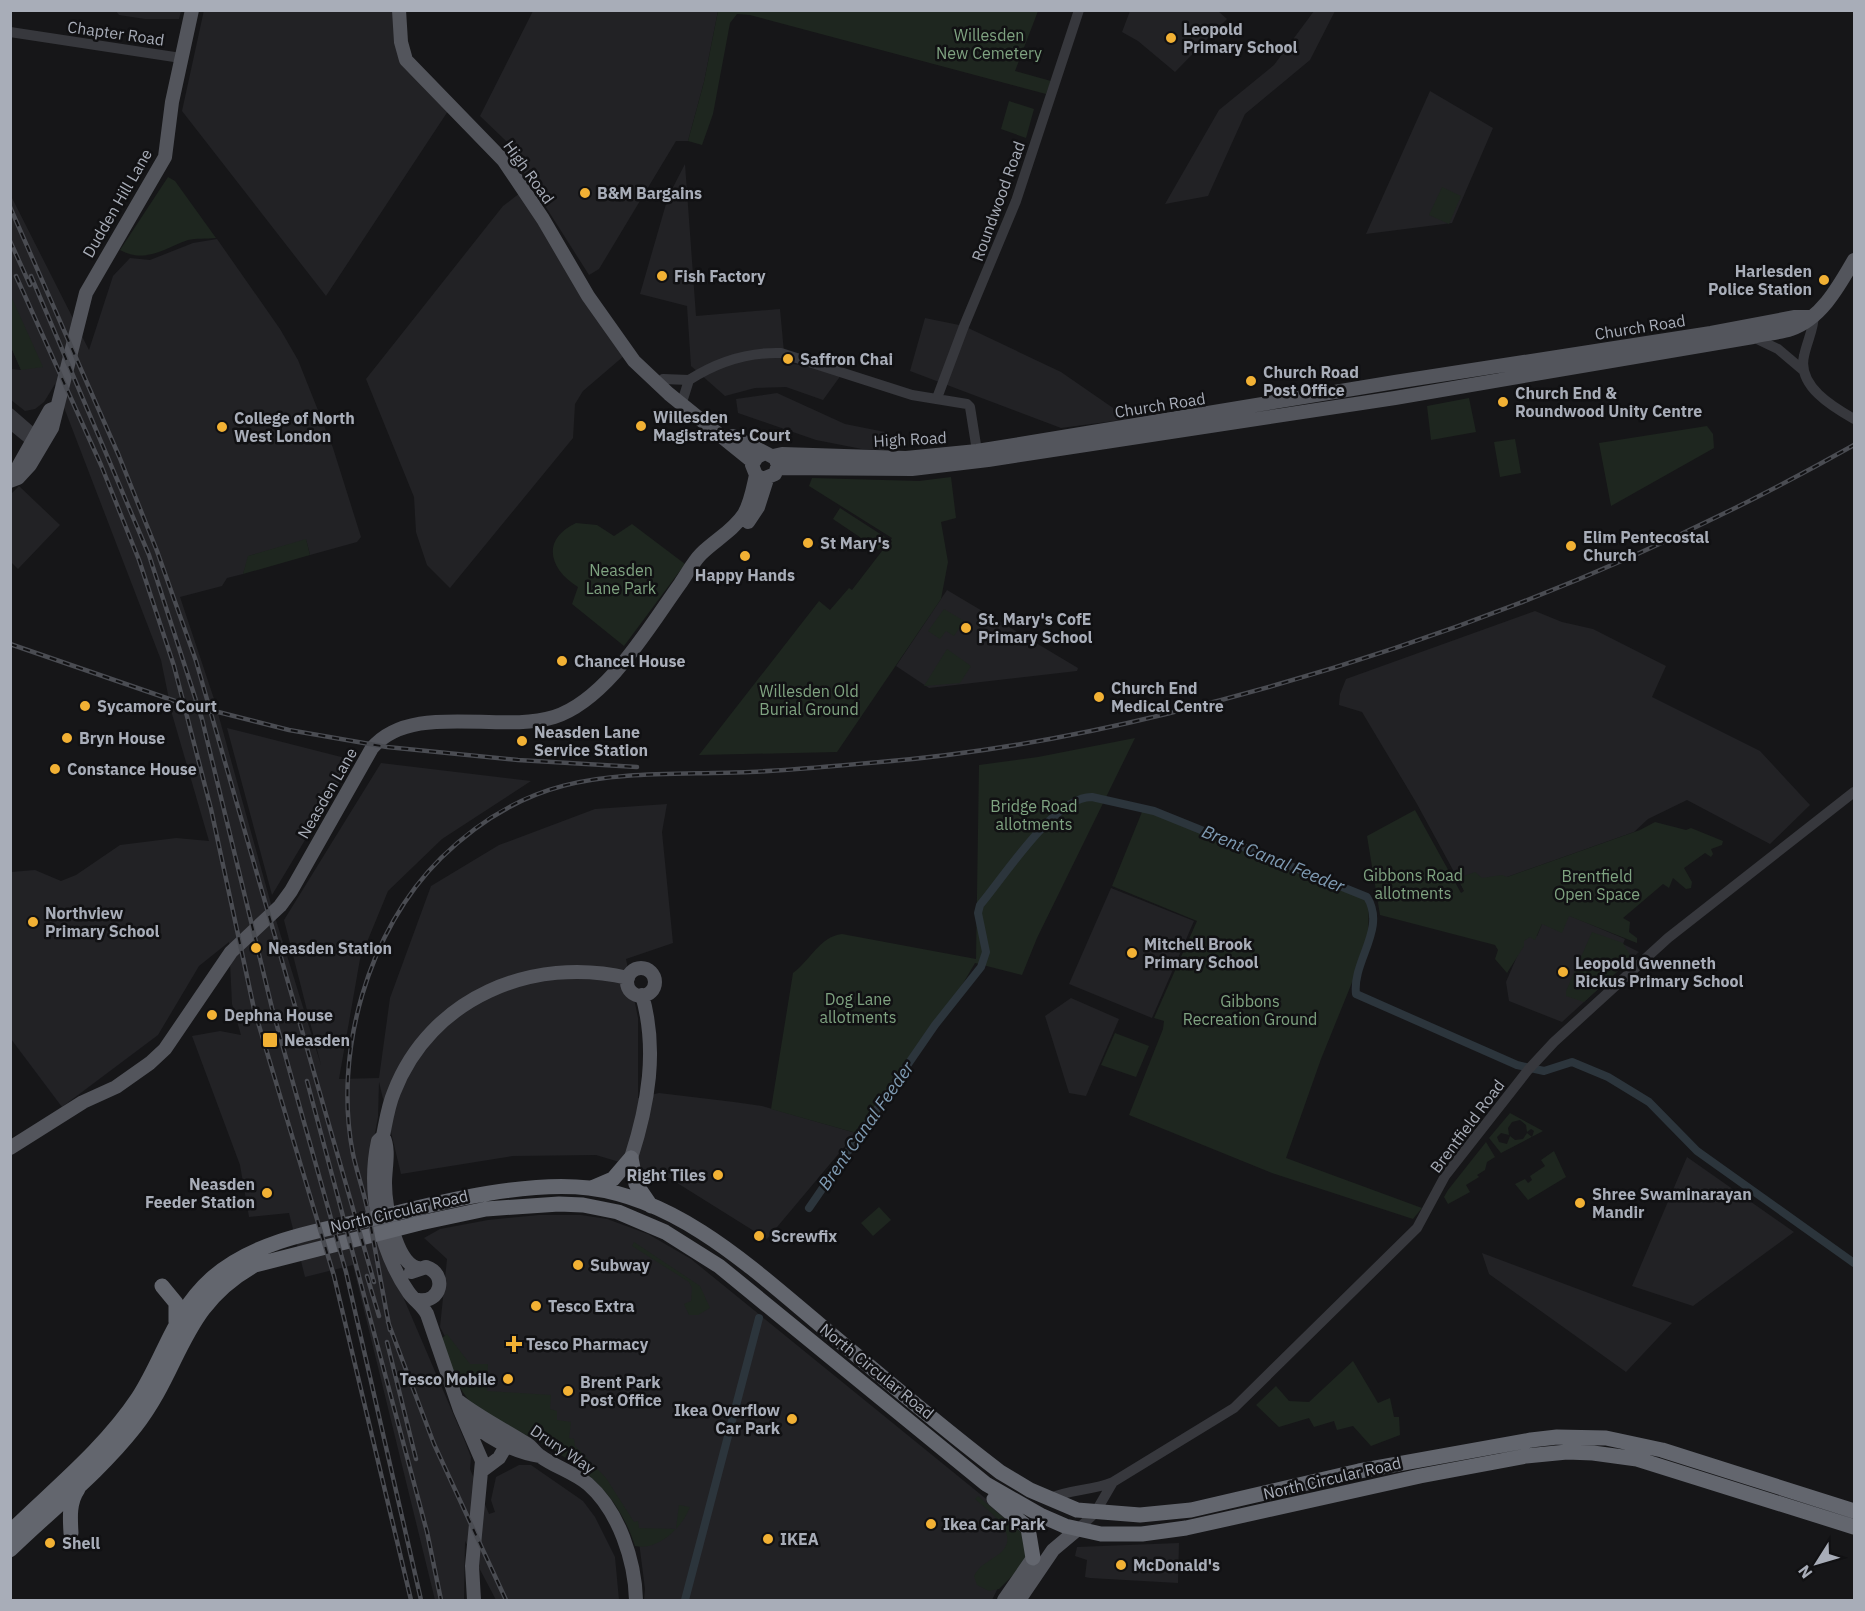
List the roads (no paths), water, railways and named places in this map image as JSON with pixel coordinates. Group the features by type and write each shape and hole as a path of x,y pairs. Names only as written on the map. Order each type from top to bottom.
{"highway":[{"path":"588,1188 613,1179 631,1158"},
{"path":"631,1158 636,1184 652,1206"},
{"name":"North Circular Road","path":"10,1532 123,1419 151,1376 175,1325 194,1297 219,1272 249,1254 287,1240 418,1215 533,1187 588,1188 625,1196 652,1206 688,1225 729,1252 1016,1483 1048,1499 1095,1513 1178,1513 1359,1471 1531,1440 1575,1437 1606,1438 1644,1445 1854,1511"},
{"name":"North Circular Road","path":"10,1550 114,1451 142,1417 168,1373 189,1328 209,1300 225,1285 255,1265 418,1215 559,1204 603,1208 651,1225 698,1252 736,1279 968,1470 1024,1507 1078,1529 1109,1534 1186,1528 1420,1476 1526,1456 1567,1452 1604,1454 1636,1460 1854,1527"},
{"path":"162,1286 176,1303 175,1325"},
{"path":"968,1470 981,1489 1028,1528 1033,1558"},
{"path":"46,1515 60,1519 71,1533 70,1511 73,1496 84,1481"}],"main road":[{"name":"Dudden Hill Lane","path":"10,481 23,458 57,416 54,407 91,283 165,157 172,102 192,10"},
{"name":"High Road","path":"399,10 401,42 406,60 504,161 543,219 588,296 634,361 759,472"},
{"path":"1811,316 1826,304 1854,260"},
{"name":"Church Road","path":"977,456 1395,398 1753,337 1792,329 1811,316"},
{"name":"Church Road","path":"977,456 1411,379 1811,316"},
{"name":"High Road","path":"634,361 663,379 683,399 725,431 772,459 782,454 906,458 977,456"},
{"name":"Dudden Hill Lane","path":"10,481 18,478 30,465 38,440"},
{"path":"759,455 772,459 775,474 759,472 759,455"},
{"name":"Neasden Lane","path":"10,1148 83,1102 131,1078 165,1048 225,961 280,906 372,748 382,735 398,728 428,722 536,721 572,709 598,689 639,642 701,555 715,544 745,512 759,472"},
{"path":"641,968 652,973 655,982 653,989 642,995 632,992 628,978 632,972 641,968"},
{"path":"483,1470 478,1450 435,1345 430,1322 391,1259 377,1207 375,1160 378,1142 383,1136 393,1093 413,1055 435,1027 462,1005 492,989 528,977 575,971 602,972 628,978"},
{"path":"631,1158 652,1066 648,1015 642,995"},
{"path":"383,1136 386,1143 385,1187 393,1228 404,1259 417,1268"},
{"path":"407,1288 408,1276 417,1268 426,1267 437,1273 440,1284 430,1322"},
{"path":"418,1300 427,1300 435,1296"},
{"name":"Drury Way","path":"458,1405 497,1434 530,1445 540,1456 587,1484 614,1520 631,1561 636,1600"},
{"path":"497,1434 506,1446 540,1456"},
{"path":"474,1600 472,1566 483,1470 497,1434"},
{"path":"483,1470 499,1458 506,1446"},
{"path":"1019,1600 1053,1550 1078,1529"},
{"path":"1004,1600 1033,1558"}],"street":[{"name":"Roundwood Road","path":"937,398 1016,201 1079,10"},
{"name":"Chapter Road","path":"10,32 181,58"},
{"path":"1804,371 1803,359 1814,326 1811,316"},
{"path":"1753,337 1778,349 1804,371 1822,399 1854,419"},
{"path":"663,379 689,380 735,358 764,353 781,353 912,395 937,398 970,407 977,456"},
{"path":"683,399 689,380"},
{"path":"14,422 39,420 54,407"},
{"path":"14,422 38,440"},
{"path":"14,422 23,458"},
{"name":"Brentfield Road","path":"1048,1499 1060,1494 1094,1490 1113,1482 1234,1408 1307,1334 1401,1245 1425,1218 1445,1176 1530,1067 1668,938 1854,792"},
{"name":"Brentfield Road","path":"1078,1529 1095,1513 1113,1482"}],"waterway":[{"name":"Brent Canal Feeder","path":"809,1208 935,1025 981,967 986,952 978,913 980,905 1016,858 1047,823 1078,800 1092,797 1154,811 1367,897 1372,909 1373,921 1359,969 1356,994 1517,1065 1544,1071 1572,1062 1608,1077 1649,1102 1697,1151 1854,1263"},
{"name":"Brent Canal Feeder","path":"685,1600 759,1318"}],"railway":[{"path":"10,207 119,456 157,551 196,661 374,1282"},
{"path":"10,241 30,285"},
{"path":"16,276 101,465 139,560 174,666 211,809 254,1009 334,1276 411,1600"},
{"path":"31,276 149,555 202,719 272,1008 346,1272 421,1600"},
{"path":"390,1330 368,1212 353,1154 348,1115 348,1075 353,1035 362,995 376,957 394,920 415,887 441,858 477,827 513,805 549,790 586,781 624,776 798,769 916,759 988,749 1131,722 1255,691 1344,665 1432,635 1605,568 1690,530 1854,445"},
{"path":"10,644 175,701 289,730 387,747 518,760 637,767"},
{"path":"307,1081 427,1532 441,1600"},
{"path":"367,1276 379,1316"},
{"path":"388,1322 434,1444 506,1600"},
{"path":"387,1342 416,1459"}],"place":[{"name":"Leopold Primary School","path":"1171,38"},
{"name":"B&M Bargains","path":"585,193"},
{"name":"Fish Factory","path":"662,276"},
{"name":"Harlesden Police Station","path":"1824,280"},
{"name":"Saffron Chai","path":"788,359"},
{"name":"Church Road Post Office","path":"1251,381"},
{"name":"Church End & Roundwood Unity Centre","path":"1503,402"},
{"name":"Willesden Magistrates' Court","path":"641,426"},
{"name":"College of North West London","path":"222,427"},
{"name":"St Mary's","path":"808,543"},
{"name":"Elim Pentecostal Church","path":"1571,546"},
{"name":"Happy Hands","path":"745,556"},
{"name":"St. Mary's CofE Primary School","path":"966,628"},
{"name":"Chancel House","path":"562,661"},
{"name":"Church End Medical Centre","path":"1099,697"},
{"name":"Sycamore Court","path":"85,706"},
{"name":"Bryn House","path":"67,738"},
{"name":"Neasden Lane Service Station","path":"522,741"},
{"name":"Constance House","path":"55,769"},
{"name":"Northview Primary School","path":"33,922"},
{"name":"Neasden Station","path":"256,948"},
{"name":"Mitchell Brook Primary School","path":"1132,953"},
{"name":"Leopold Gwenneth Rickus Primary School","path":"1563,972"},
{"name":"Dephna House","path":"212,1015"},
{"name":"Neasden","path":"270,1040"},
{"name":"Right Tiles","path":"718,1175"},
{"name":"Neasden Feeder Station","path":"267,1193"},
{"name":"Shree Swaminarayan Mandir","path":"1580,1203"},
{"name":"Screwfix","path":"759,1236"},
{"name":"Subway","path":"578,1265"},
{"name":"Tesco Extra","path":"536,1306"},
{"name":"Tesco Pharmacy","path":"514,1344"},
{"name":"Tesco Mobile","path":"508,1379"},
{"name":"Brent Park Post Office","path":"568,1391"},
{"name":"Ikea Overflow Car Park","path":"792,1419"},
{"name":"Ikea Car Park","path":"931,1524"},
{"name":"IKEA","path":"768,1539"},
{"name":"Shell","path":"50,1543"},
{"name":"McDonald's","path":"1121,1565"}],"park label":[{"name":"Willesden New Cemetery","path":"989,44"},
{"name":"Neasden Lane Park","path":"621,579"},
{"name":"Willesden Old Burial Ground","path":"809,700"},
{"name":"Bridge Road allotments","path":"1034,815"},
{"name":"Gibbons Road allotments","path":"1413,884"},
{"name":"Brentfield Open Space","path":"1597,885"},
{"name":"Dog Lane allotments","path":"858,1008"},
{"name":"Gibbons Recreation Ground","path":"1250,1010"}]}
